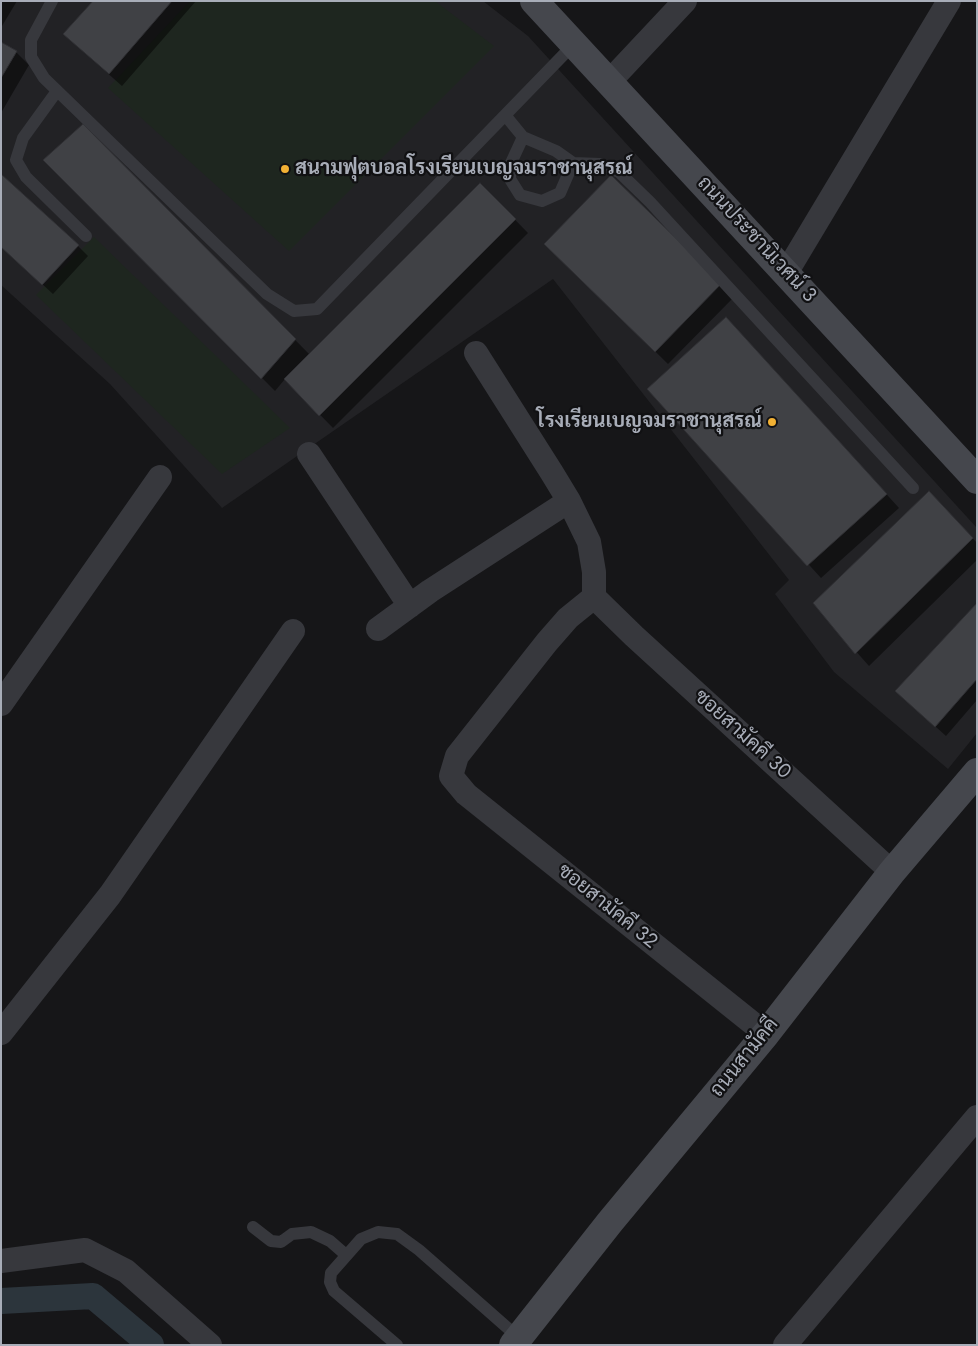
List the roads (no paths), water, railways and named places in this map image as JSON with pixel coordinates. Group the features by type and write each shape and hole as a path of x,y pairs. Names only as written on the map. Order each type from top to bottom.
{"main road":[{"name":"ถนนประชานิเวศน์ 3","path":"534,1 977,480"},
{"name":"ถนนสามัคคี","path":"516,1341 610,1222 766,1034 892,872 972,786"}],"street":[{"path":"609,82 686,1"},
{"path":"786,273 949,1"},
{"path":"476,353 569,501 589,542 594,572 594,597"},
{"path":"309,454 410,606"},
{"path":"1,704 160,477"},
{"path":"378,629 504,542 569,501"},
{"name":"ซอยสามัคคี 32","path":"594,597 568,618 547,642 457,756 451,776 474,800 766,1034"},
{"name":"ซอยสามัคคี 30","path":"594,597 634,636 892,872"},
{"path":"1,1033 110,895 293,631"},
{"path":"785,1345 977,1117"},
{"path":"1,1261 85,1250 126,1271 210,1345"}],"lane":[{"path":"52,1 31,40 31,57 44,78 266,294 294,311 317,309 574,44"},
{"path":"57,91 23,138 16,160 26,177 86,236"},
{"path":"505,115 523,136 556,151 573,163 600,164 619,172 650,202 912,488"},
{"path":"523,136 511,163 510,179 520,195 542,201 560,193 573,163"},
{"path":"253,1227 271,1241 281,1242 292,1234 310,1232 330,1241 346,1256"},
{"path":"397,1345 334,1292 330,1282 331,1273 361,1239 378,1232 397,1234 419,1250 516,1341"}],"waterway":[{"path":"1,1301 93,1296 151,1345"}],"place":[{"name":"สนามฟุตบอลโรงเรียนเบญจมราชานุสรณ์","path":"285,169"},
{"name":"โรงเรียนเบญจมราชานุสรณ์","path":"772,422"}]}
